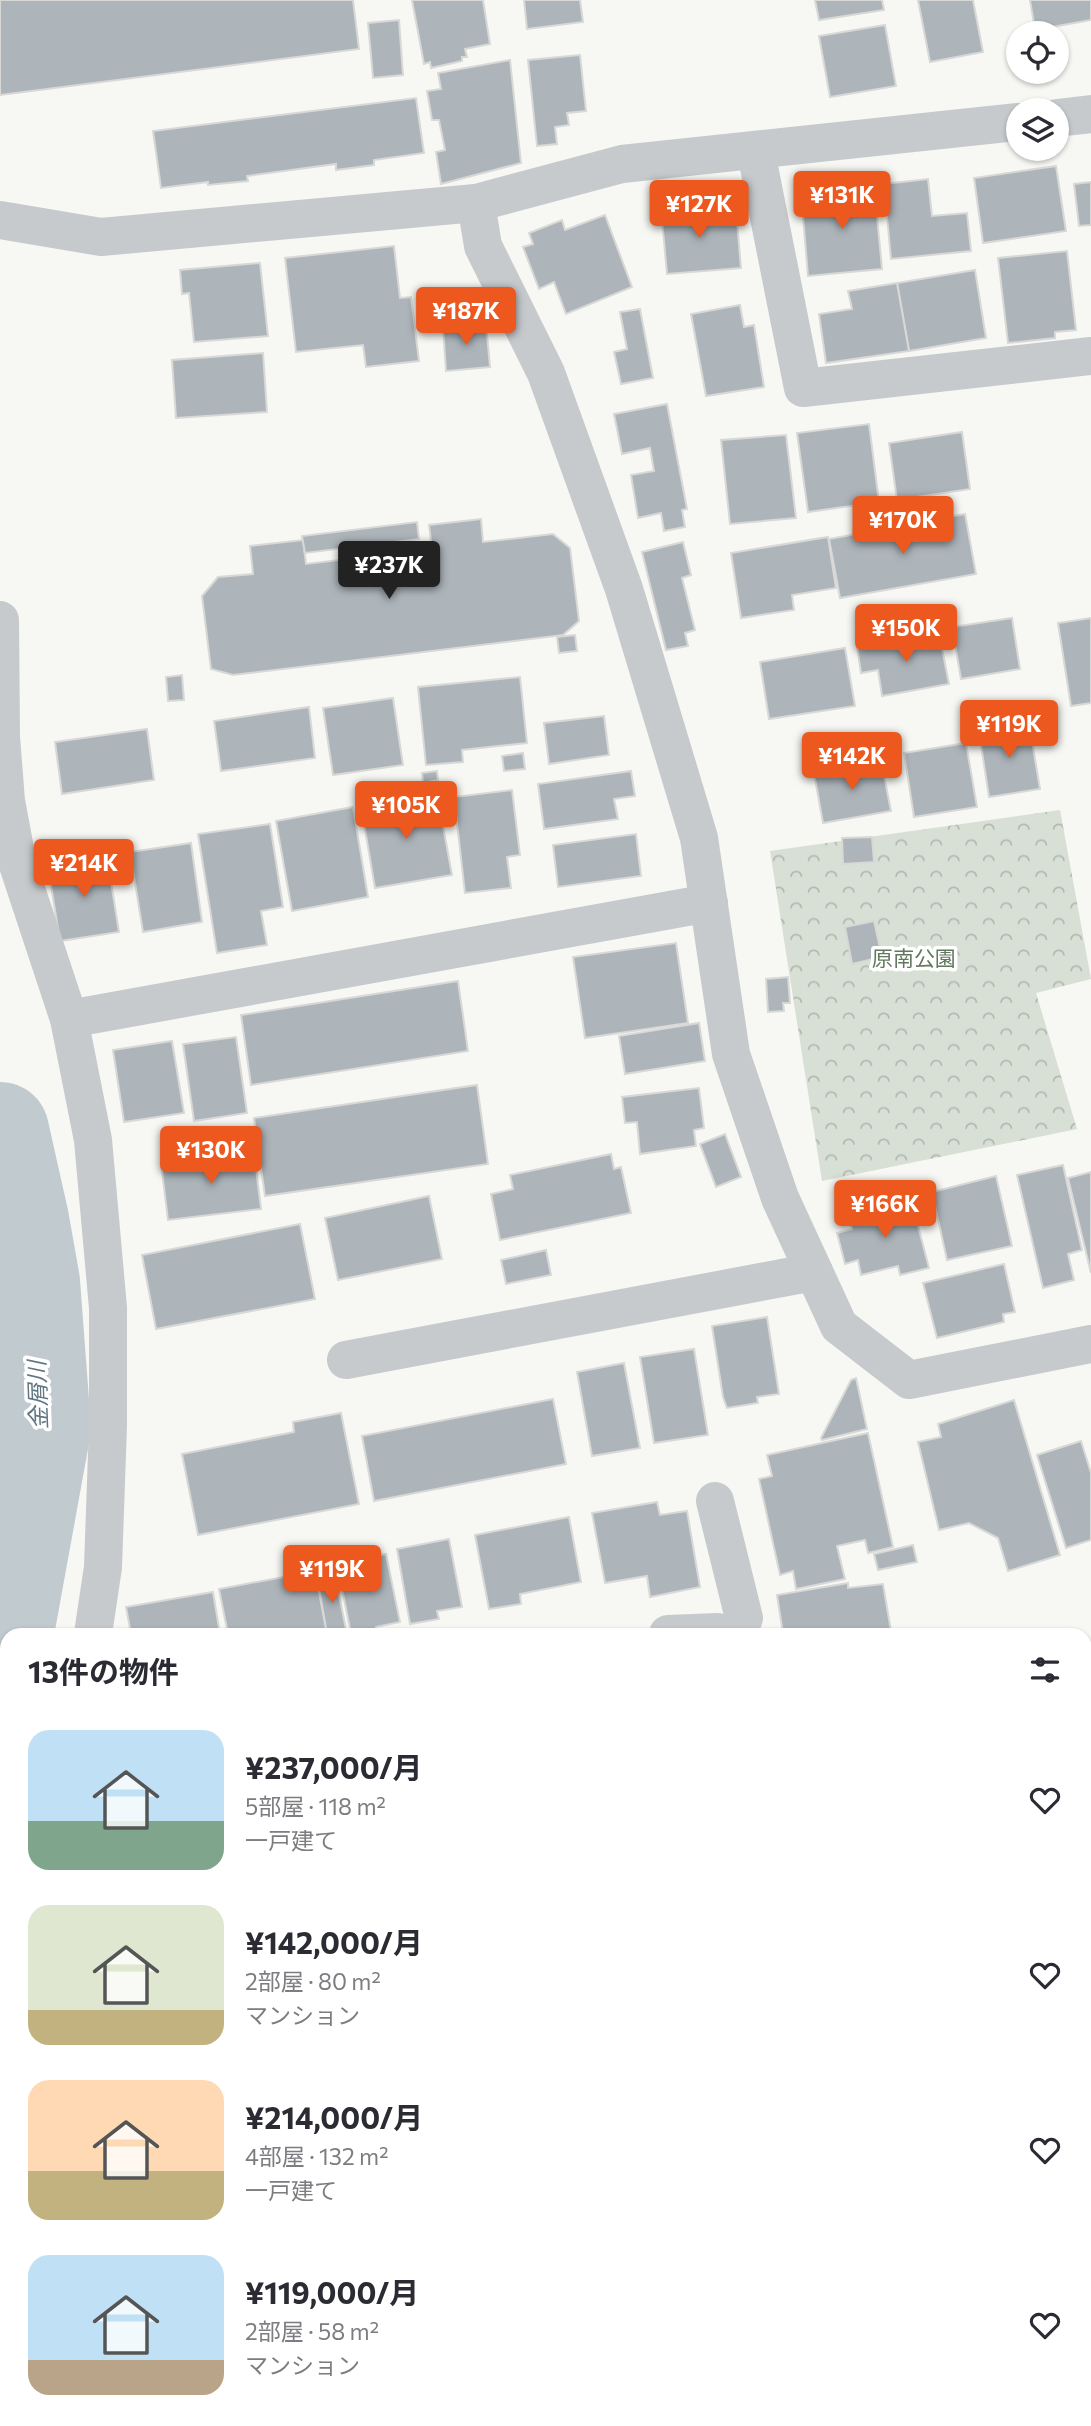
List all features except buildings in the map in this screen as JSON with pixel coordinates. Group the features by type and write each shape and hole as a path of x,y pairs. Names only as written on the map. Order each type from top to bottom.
{"street":[{"path":"1069,117 1091,114"},
{"path":"0,220 101,237 476,203 622,164 756,152 1006,123"},
{"path":"756,152 803,388 1091,355"},
{"path":"476,203 483,246 546,373 624,589 699,838 731,1054 780,1198 839,1326 909,1380 1091,1344"},
{"path":"0,620 1,737 6,801 18,865 69,1019 93,1140 108,1308 108,1425 103,1567 94,1628"},
{"path":"69,1019 709,903"},
{"path":"346,1360 814,1272"},
{"path":"715,1501 744,1618 740,1628"}],"green space":[{"name":"原南公園","path":"1060,810 1091,979 1036,993 1077,1129 822,1181 770,851"}],"waterway":[{"name":"金屑川","path":"0,1131 31,1282 42,1428 6,1628"}]}
